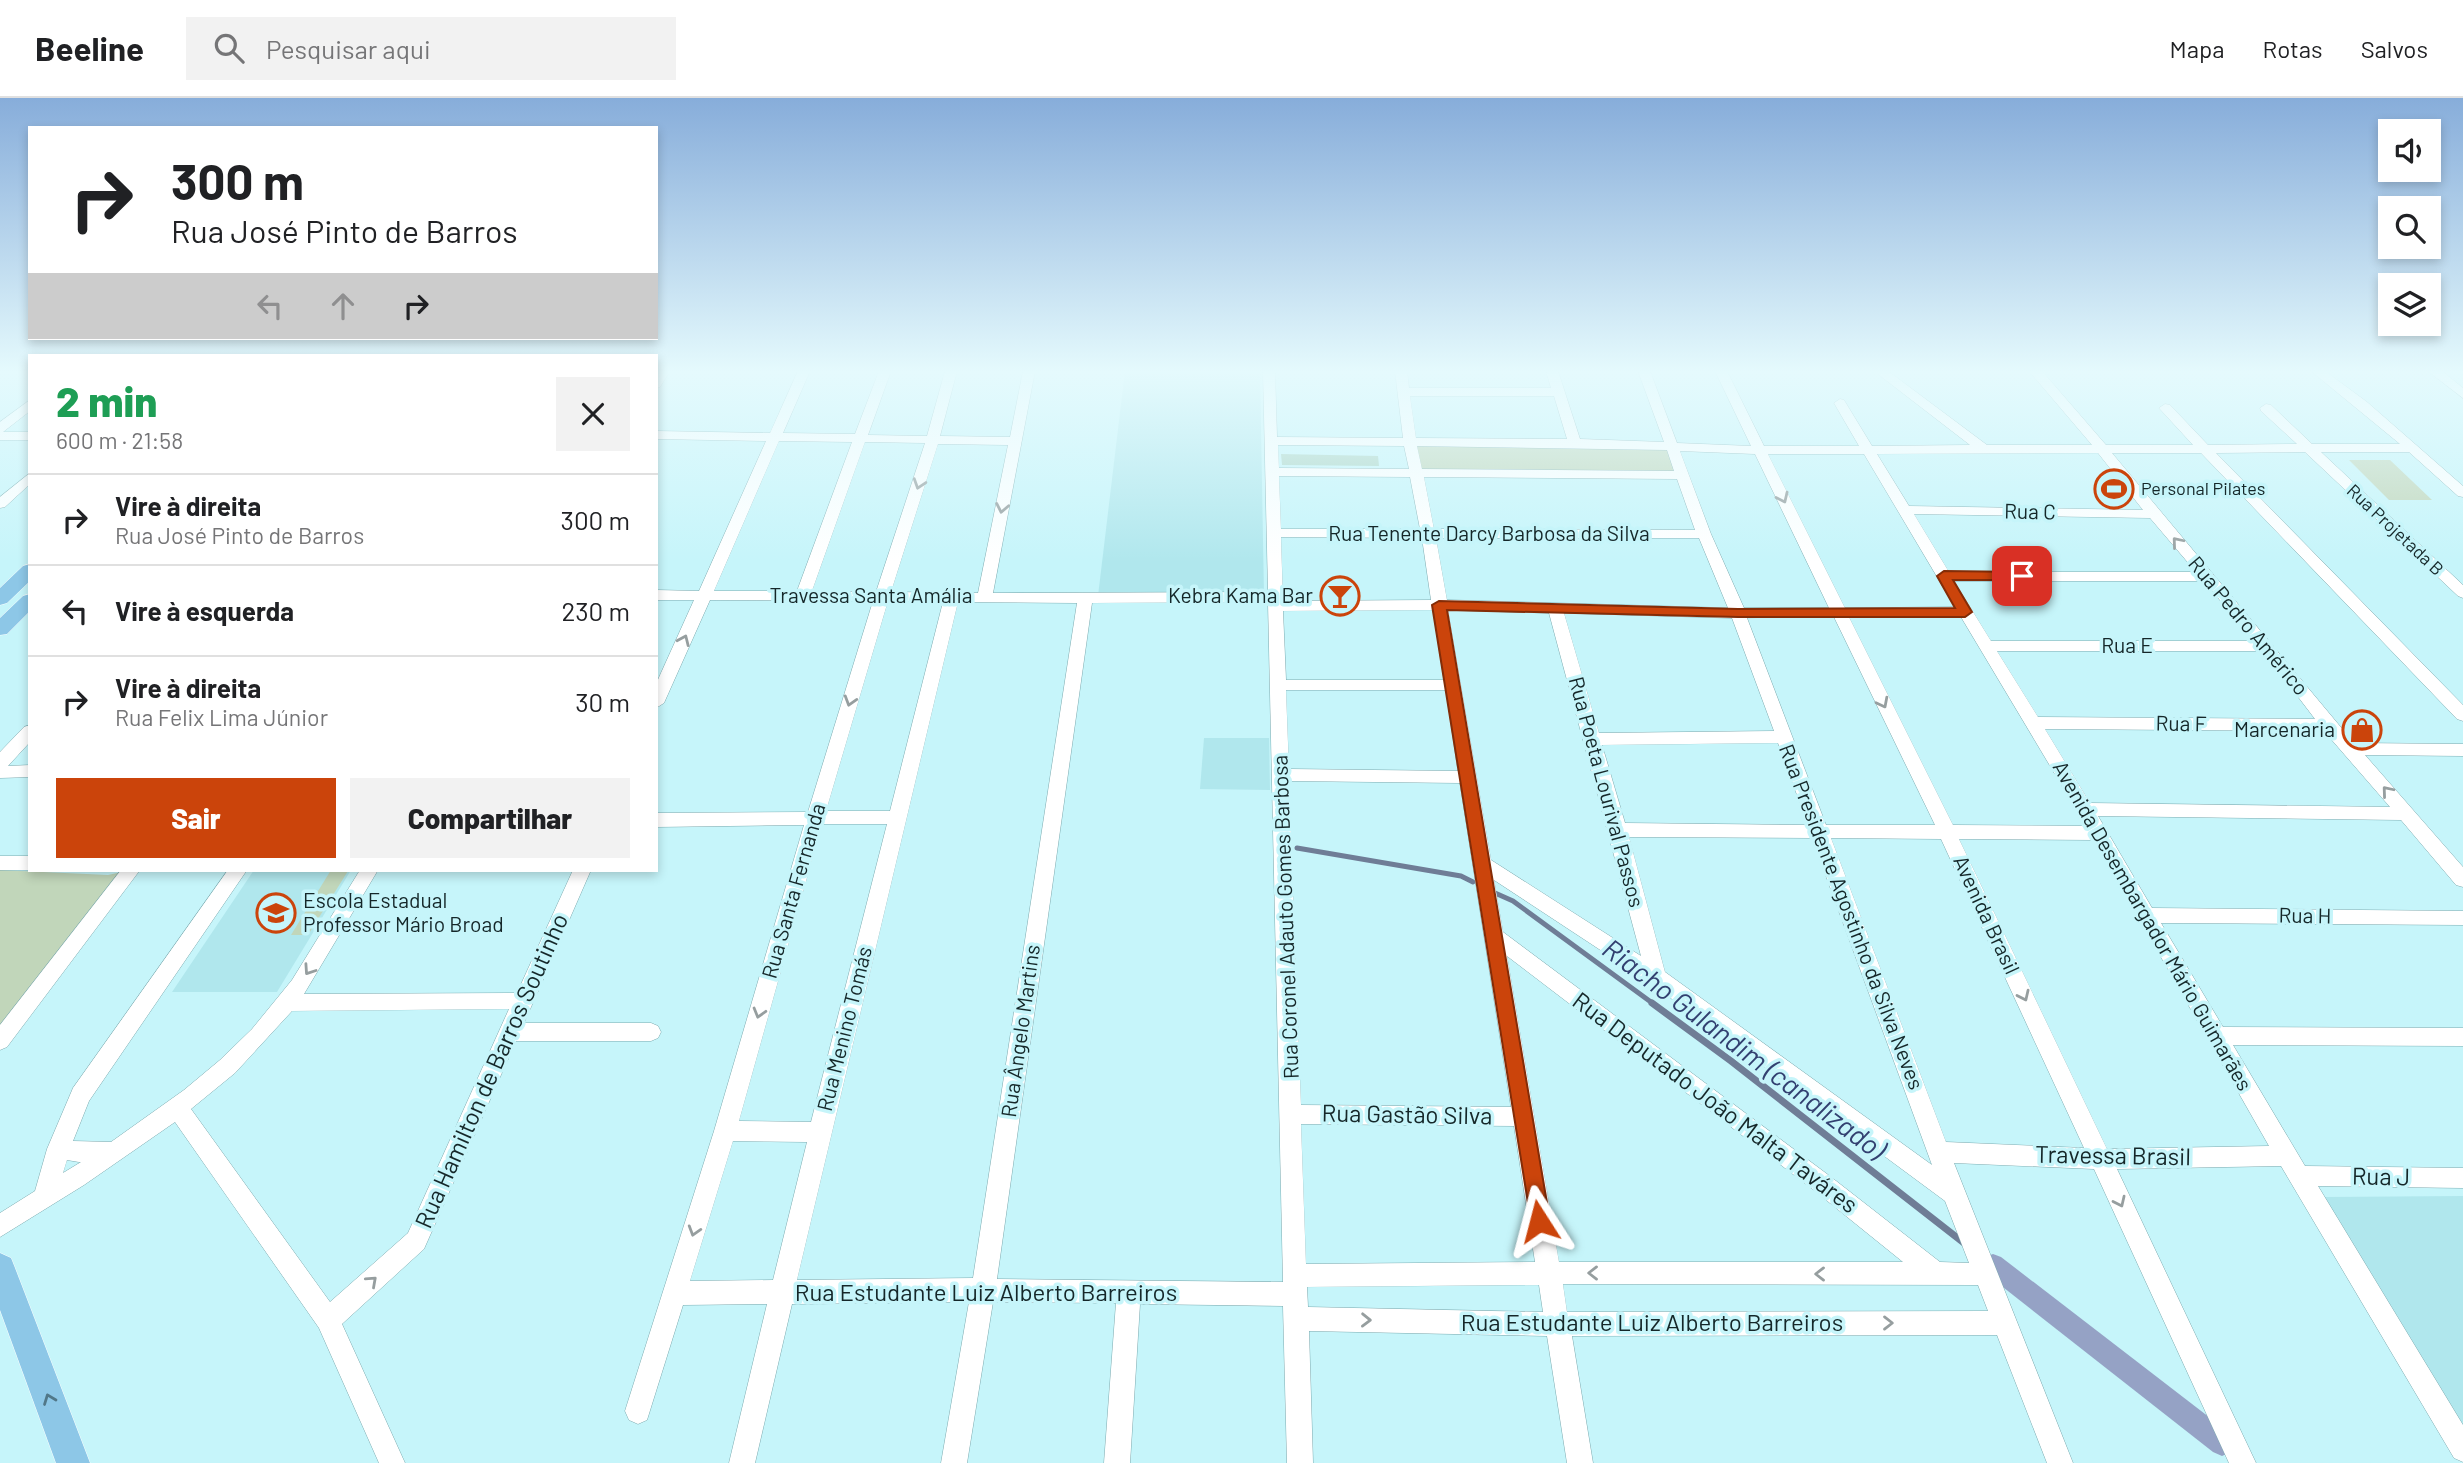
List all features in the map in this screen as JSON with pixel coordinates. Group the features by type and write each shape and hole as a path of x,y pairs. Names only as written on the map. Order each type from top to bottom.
{"main road":[{"path":"0,599 28,572"},
{"path":"0,629 28,602"},
{"path":"0,1268 73,1463"}],"street":[{"path":"658,435 1015,440"},
{"path":"802,597 863,435"},
{"name":"Rua Santa Fernanda","path":"638,1411 725,1131 814,820 934,435"},
{"path":"985,596 1016,435"},
{"name":"Rua Coronel Adauto Gomes Barbosa","path":"1272,435 1300,1463"},
{"path":"1409,435 1428,533 1580,1463"},
{"path":"1572,435 1575,443"},
{"name":"Rua Presidente Agostinho da Silva Neves","path":"1669,435 1704,534 1738,613 1954,1194 2060,1463"},
{"name":"Avenida Brasil","path":"1752,435 1947,832 2243,1463"},
{"name":"Avenida Desembargador Mário Guimarães","path":"1861,435 2463,1449"},
{"path":"1964,435 1982,448"},
{"name":"Rua Pedro Américo","path":"2092,435 2154,514 2267,646 2329,725 2463,880"},
{"path":"2192,435 2463,715"},
{"name":"Rua Projetada B","path":"2293,435 2463,593"},
{"path":"2397,435 2463,492"},
{"path":"0,436 28,436"},
{"path":"658,698 775,437"},
{"path":"1272,441 1575,443 1760,450 2413,449"},
{"path":"1273,472 1683,475"},
{"path":"0,504 28,479"},
{"name":"Rua C","path":"1906,510 2154,514"},
{"name":"Rua Tenente Darcy Barbosa da Silva","path":"1274,533 1704,534"},
{"path":"1944,576 2206,577"},
{"name":"Travessa Santa Amália","path":"658,595 985,596 1738,613 1965,612"},
{"name":"Rua Menino Tomás","path":"742,1463 951,596"},
{"name":"Rua Ângelo Martins","path":"954,1463 983,1290 1085,598"},
{"name":"Rua Poeta Lourival Passos","path":"1555,608 1656,976"},
{"name":"Rua E","path":"1987,646 2267,646"},
{"path":"1279,685 1451,685"},
{"name":"Rua F","path":"2033,723 2329,725"},
{"path":"0,763 28,733"},
{"path":"1592,739 1783,737"},
{"path":"2352,749 2463,750"},
{"path":"0,772 28,771"},
{"path":"1283,775 1466,777"},
{"path":"2085,809 2406,814"},
{"path":"658,820 896,817"},
{"path":"1618,830 2099,833"},
{"path":"1480,862 1656,976 1954,1194"},
{"path":"0,863 28,863"},
{"path":"0,1041 129,872"},
{"path":"46,1196 58,1149 82,1096 237,872"},
{"path":"0,1226 177,1107 233,1061 286,1003 312,967 368,872"},
{"name":"Rua Hamilton de Barros Soutinho","path":"328,1320 416,1241 581,872"},
{"name":"Rua H","path":"2147,915 2463,918"},
{"name":"Rua Deputado João Malta Taváres","path":"1492,934 1823,1184 1936,1274"},
{"path":"286,1003 523,1001"},
{"path":"509,1031 650,1032"},
{"path":"2217,1036 2463,1037"},
{"path":"177,1107 328,1320 392,1463"},
{"name":"Rua Gastão Silva","path":"1292,1114 1522,1117"},
{"path":"725,1131 820,1132"},
{"path":"58,1149 79,1153 112,1152"},
{"name":"Travessa Brasil","path":"1939,1152 2100,1158 2287,1156"},
{"name":"Rua J","path":"2300,1176 2463,1178"},
{"name":"Rua Estudante Luiz Alberto Barreiros","path":"675,1293 1129,1291 1548,1273 1986,1274"},
{"path":"1117,1463 1129,1291"},
{"name":"Rua Estudante Luiz Alberto Barreiros","path":"1298,1319 1558,1324 2006,1323"}],"shaded area":[{"path":"1117,435 1261,435 1264,596 1098,596"},
{"path":"1204,738 1269,738 1270,790 1200,789"},
{"path":"253,872 350,872 277,992 172,992"},
{"path":"2463,1196 2463,1429 2324,1197"}],"green space":[{"path":"1410,442 1674,447 1683,475 1417,474"},
{"path":"2349,460 2390,460 2432,500 2389,500"},
{"path":"0,870 108,875 129,872 0,1041"},
{"path":"330,872 347,872 308,935 291,935"}],"building":[{"path":"1281,454 1378,456 1379,466 1282,465"}],"waterway":[{"name":"Riacho Gulandim (canalizado)","path":"1297,848 1461,876 1473,882"},
{"name":"Riacho Gulandim (canalizado)","path":"1495,893 1513,901 1655,1005"},
{"name":"Riacho Gulandim (canalizado)","path":"1652,1003 1731,1061 1964,1243"},
{"path":"1993,1265 2222,1443"}],"place":[{"name":"Personal Pilates","path":"2114,489"},
{"name":"Kebra Kama Bar","path":"1340,596"},
{"name":"Marcenaria","path":"2362,730"},
{"name":"Escola Estadual Professor Mário Broad","path":"276,913"}],"route":[{"path":"1539,1221 1439,605 1738,613 1965,612 1944,576 2022,576"}]}
